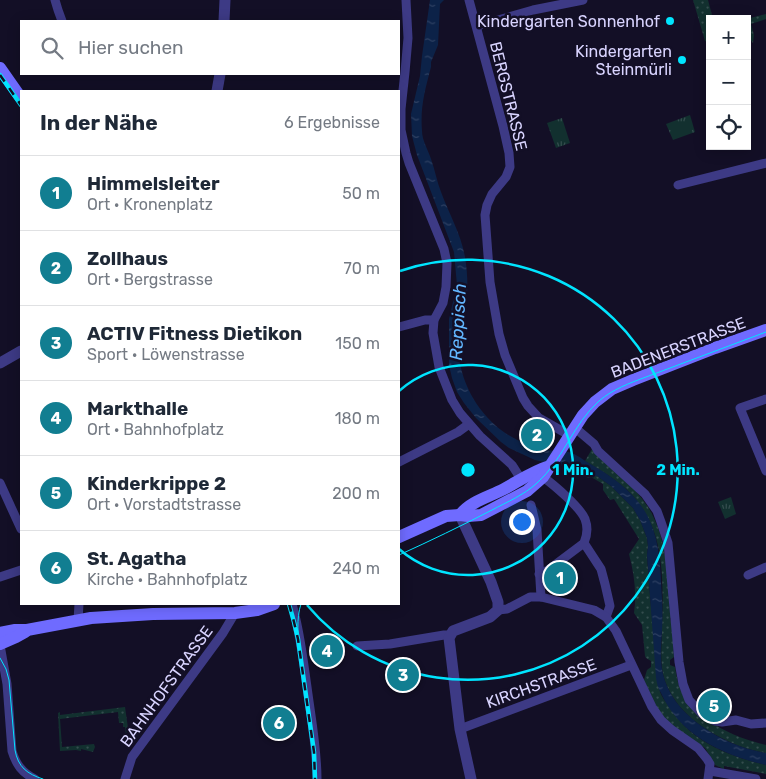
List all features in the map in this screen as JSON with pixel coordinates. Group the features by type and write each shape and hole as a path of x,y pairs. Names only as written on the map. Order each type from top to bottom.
{"main road":[{"path":"0,68 20,97"},
{"name":"BADENERSTRASSE","path":"547,474 560,449 583,415 605,394 620,385 766,330"},
{"path":"400,537 446,516 460,515 468,506 504,489 524,485 539,470 547,474"},
{"path":"0,633 28,630 78,620 126,615 235,613 257,610 271,605"},
{"path":"0,644 16,638 28,630"}],"street":[{"path":"56,0 62,20"},
{"path":"224,20 225,0"},
{"path":"406,0 408,38 401,109 401,130 406,153 444,249 447,263 443,303 434,320 433,333 439,367 452,400 460,413 484,441 512,465 524,485"},
{"name":"BERGSTRASSE","path":"469,0 510,153 510,167 506,177 492,194 485,215 490,282 499,334 505,355 523,398 539,418 572,431 594,444 598,451 639,487 651,501 668,543 680,669 689,700 702,714 714,721 736,720 750,724 766,723"},
{"path":"476,26 533,10 583,0"},
{"path":"217,90 220,75"},
{"path":"678,186 766,163"},
{"path":"400,327 425,320 434,320"},
{"path":"0,363 20,352"},
{"path":"766,400 740,408 766,471"},
{"path":"400,461 458,432 469,424"},
{"path":"539,574 548,570 584,543 587,530 585,519 547,474"},
{"path":"0,484 20,527"},
{"path":"531,505 537,530 540,597"},
{"path":"460,515 491,582 498,602 498,610"},
{"path":"584,543 601,569 610,606 606,616"},
{"path":"748,575 766,567"},
{"path":"0,577 20,570"},
{"path":"471,779 460,729 449,641 450,636 453,630 490,617 498,610 507,609 530,597 540,597 594,610 606,616 616,631 652,707 661,720 672,730 703,753 710,764 709,775 756,779"},
{"path":"78,620 79,605"},
{"path":"292,605 300,635 317,758 317,779"},
{"name":"BAHNHOFSTRASSE","path":"125,779 132,757 223,633 235,613"},
{"path":"357,646 390,644 444,635 450,636"},
{"path":"0,644 8,684 14,759 20,769 35,779"},
{"name":"KIRCHSTRASSE","path":"460,729 632,665"}],"green space":[{"path":"693,0 708,0 712,15 706,15 705,41"},
{"path":"766,14 766,19 751,24 751,18"},
{"path":"751,24 754,35 753,43 751,40"},
{"path":"690,115 695,132 673,140 666,124"},
{"path":"562,118 570,143 556,148 547,123"},
{"path":"592,449 642,499 648,507 659,531 663,544 672,617 670,618 672,622 674,657 670,660 670,665 675,667 679,684 688,703 705,718 721,728 766,745 766,753 740,746 708,730 684,711 671,694 662,668 662,570 653,529 642,507 628,491 612,478 585,461"},
{"path":"567,467 597,476 611,486 633,508 640,520 647,538 658,683 664,699 677,718 698,737 724,752 766,765 766,774 724,766 724,769 715,765 705,748 680,732 660,714 644,680 647,670 651,667 651,661 645,656 642,625 634,613 634,583 629,554 639,539 614,499 610,500 603,490 603,484"},
{"path":"731,497 736,514 725,519 718,502"},
{"path":"125,707 129,735 126,736 123,723 119,723 118,712 60,719 62,747 94,744 95,747 93,752 81,749 81,751 60,751 58,713 60,712 60,715"}],"water":[{"name":"Reppisch","path":"430,0 444,0 440,4 438,45 431,62 424,99 422,134 440,188 461,240 465,257 467,296 458,339 464,380 477,405 496,426 507,434 526,444 575,455 613,478 642,506 651,523 658,548 662,606 661,662 668,688 685,712 710,732 749,749 766,753 766,765 734,756 704,741 691,732 669,708 660,691 656,678 647,538 633,508 611,486 597,476 580,470 535,460 509,448 476,418 457,392 449,365 449,319 457,285 454,252 417,155 412,136 411,114 420,76"}],"tram line":[{"path":"400,555 480,516 532,487 554,464 590,410 610,393 634,382 766,332"},
{"path":"300,652 298,622 301,605"},
{"path":"0,658 9,680 16,756 24,769 32,775 43,779"}],"railway":[{"path":"0,75 20,104"},
{"path":"289,605 298,639 314,752 315,779"}],"place":[{"name":"Kindergarten Sonnenhof","path":"670,21"},
{"name":"Kindergarten Steinmürli","path":"682,60"},
{"name":"Zollhaus","path":"537,435"},
{"name":"Himmelsleiter","path":"560,578"},
{"name":"Markthalle","path":"327,651"},
{"name":"ACTIV Fitness Dietikon","path":"403,675"},
{"name":"Kinderkrippe 2","path":"714,706"},
{"name":"St. Agatha","path":"279,723"}]}
